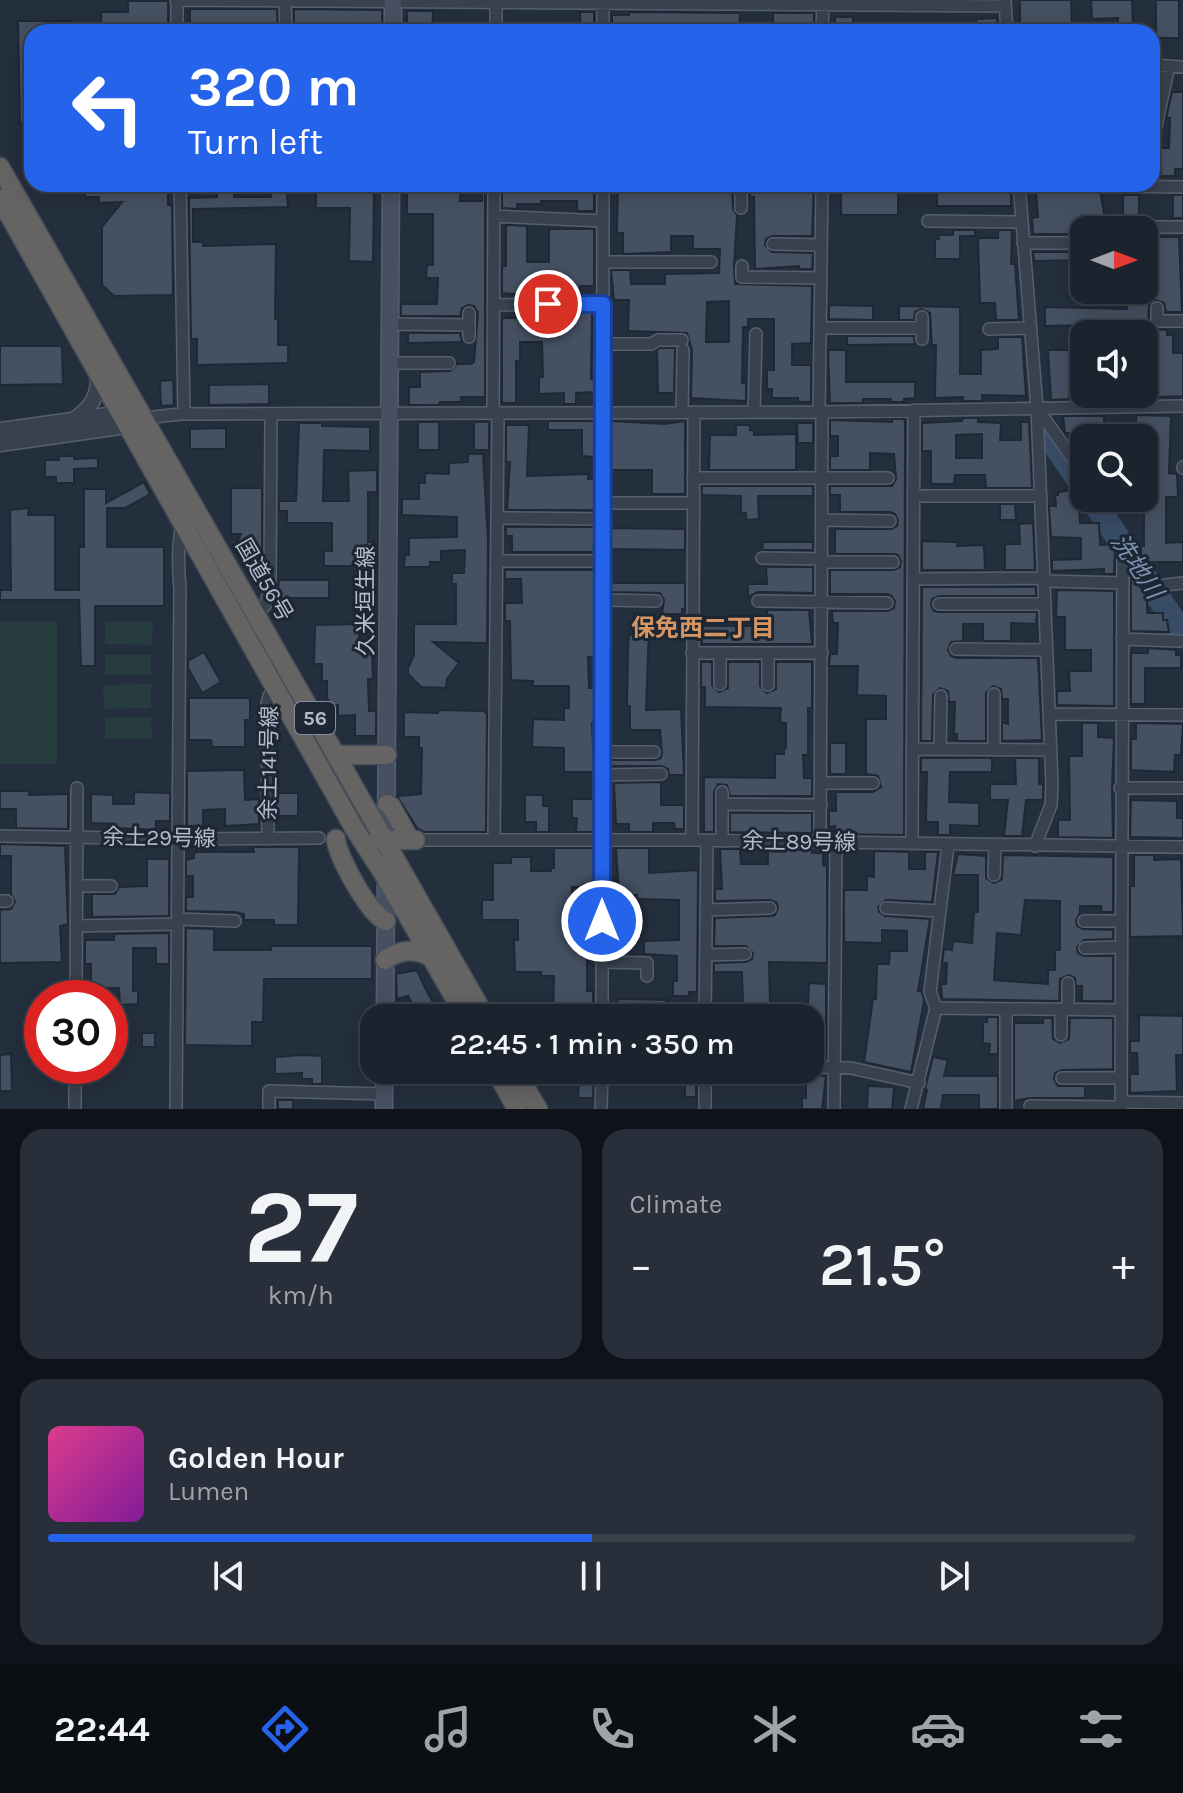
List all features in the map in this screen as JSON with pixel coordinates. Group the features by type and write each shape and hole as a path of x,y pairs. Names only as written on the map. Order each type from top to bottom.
{"highway":[{"name":"国道56号","path":"0,167 132,420 190,517 255,613 478,1004"},
{"name":"国道56号","path":"0,199 98,371 132,420"},
{"name":"国道56号","path":"190,517 277,691 458,1004"},
{"name":"56","path":"337,755 387,755"},
{"path":"387,804 413,840"},
{"path":"327,838 413,840"},
{"path":"327,838 339,852 368,904 378,918 386,921"},
{"path":"385,960 405,951 416,951 431,957"},
{"path":"503,1084 517,1109"},
{"path":"523,1084 538,1109"}],"main road":[{"path":"393,1 393,24"},
{"name":"久米垣生線","path":"385,1004 391,192"}],"street":[{"path":"177,24 176,1 1005,3 1006,24"},
{"path":"285,1 286,24"},
{"path":"496,1 496,24"},
{"path":"603,2 603,24"},
{"path":"822,24 823,2"},
{"path":"1160,65 1183,67"},
{"path":"1160,102 1169,66"},
{"path":"1160,186 1183,187"},
{"path":"180,192 184,414"},
{"path":"494,192 497,518 494,839"},
{"path":"602,1004 603,192"},
{"path":"741,192 741,208"},
{"path":"820,843 822,192"},
{"path":"1020,192 1037,408 1051,750 1051,805 1035,846"},
{"path":"494,216 603,221"},
{"path":"928,221 1022,222"},
{"path":"1158,227 1183,227"},
{"path":"1023,243 1070,243"},
{"path":"773,244 821,245"},
{"path":"603,262 711,262"},
{"path":"742,266 742,277 821,278"},
{"path":"493,305 603,304"},
{"path":"1157,308 1157,321 1183,321"},
{"path":"390,324 469,325"},
{"path":"820,328 922,328"},
{"path":"989,329 1030,328"},
{"path":"754,412 756,334"},
{"path":"603,344 651,344 658,340 682,345 693,478 692,840"},
{"path":"389,363 449,363"},
{"path":"73,420 95,401 99,386 98,371"},
{"path":"0,444 132,420 184,414 821,412 1183,406"},
{"path":"1037,408 1070,455"},
{"path":"912,844 914,410"},
{"path":"255,613 265,606 270,590 271,414"},
{"path":"0,430 73,420 132,420"},
{"path":"693,478 888,478"},
{"path":"913,496 1041,496"},
{"path":"604,503 693,503"},
{"path":"176,1109 179,544 190,517"},
{"path":"497,518 603,519"},
{"path":"822,520 890,521"},
{"path":"1121,1106 1123,553"},
{"path":"762,558 893,562"},
{"path":"497,561 604,561"},
{"path":"913,579 1123,583"},
{"path":"1156,586 1183,583"},
{"path":"604,600 656,601"},
{"path":"758,601 887,603"},
{"path":"939,603 1045,604"},
{"path":"1122,639 1180,641"},
{"path":"956,649 1046,650"},
{"path":"692,653 822,653"},
{"path":"720,653 720,684"},
{"path":"768,653 768,685"},
{"name":"余土141号線","path":"268,839 267,704 269,696 277,691"},
{"path":"994,694 994,749"},
{"path":"937,703 940,749"},
{"path":"980,707 994,707"},
{"path":"1049,714 1183,715"},
{"path":"912,749 1051,750"},
{"path":"603,752 654,752"},
{"path":"603,775 661,774"},
{"path":"821,783 873,783"},
{"path":"76,980 77,788"},
{"path":"1120,788 1183,788"},
{"path":"722,841 722,798 821,805"},
{"name":"余土29号線","path":"0,836 327,838"},
{"name":"余土89号線","path":"413,840 707,840 1183,847"},
{"path":"705,1004 707,840"},
{"path":"834,1109 836,843"},
{"path":"911,1109 936,1008 930,992 948,845"},
{"path":"994,875 995,846"},
{"path":"76,886 111,886"},
{"path":"707,910 770,908"},
{"path":"886,908 939,911"},
{"path":"76,926 235,921"},
{"path":"1084,921 1121,921"},
{"path":"1085,948 1121,947"},
{"path":"706,955 745,954"},
{"path":"602,962 647,963 647,976"},
{"path":"1061,1035 1068,983"},
{"path":"936,1008 1121,1010"},
{"path":"1006,1009 1006,1109"},
{"path":"824,1068 861,1070 919,1083"},
{"path":"1062,1078 1121,1078"},
{"path":"75,1084 75,1109"},
{"path":"601,1109 602,1084"},
{"path":"705,1084 705,1109"},
{"path":"269,1109 269,1091 384,1102"},
{"path":"1034,1107 1181,1105"}],"green space":[{"path":"0,622 57,622 57,764 0,764"},
{"path":"105,622 153,622 152,645 105,644"},
{"path":"105,655 151,655 151,675 105,675"},
{"path":"151,684 151,708 104,709 103,685"},
{"path":"151,717 152,738 105,739 105,718"}],"building":[{"path":"1020,0 1071,0 1072,24 1020,24"},
{"path":"1091,0 1132,0 1133,24 1118,24 1118,18 1092,19"},
{"path":"1156,0 1179,0 1179,38 1160,38 1160,24 1156,24"},
{"path":"128,1 168,1 168,24 102,24 101,12 128,12"},
{"path":"190,9 277,9 278,24 190,24"},
{"path":"294,9 382,10 382,24 294,24"},
{"path":"407,11 433,11 432,24 407,24"},
{"path":"580,12 594,12 594,24 581,24"},
{"path":"629,12 740,13 739,24 612,24 612,15 629,15"},
{"path":"773,13 814,13 814,24 773,24"},
{"path":"835,17 853,17 853,24 835,24"},
{"path":"997,18 997,24 976,24 976,19"},
{"path":"18,21 72,21 72,24 24,24 24,123 20,123"},
{"path":"1172,92 1183,92 1183,169 1175,169 1175,176 1161,176 1161,148 1169,148 1170,118 1166,118"},
{"path":"85,192 168,192 168,205 172,205 173,295 114,296 102,285 102,227 122,202 99,203 99,197 85,197"},
{"path":"217,192 234,192 234,197 271,197 271,192 287,192 288,207 193,209 193,242 203,242 203,246 276,244 275,319 278,319 278,345 288,345 288,363 197,365 197,339 191,339 189,198 217,197"},
{"path":"316,192 374,192 373,262 349,261 350,208 316,208"},
{"path":"407,192 461,192 460,201 482,201 482,192 485,192 485,397 461,397 461,402 440,402 439,405 409,405 409,387 420,387 420,372 450,371 457,364 474,362 478,313 474,306 468,305 462,308 460,316 401,316 401,304 437,304 438,278 426,278 427,265 433,265 433,214 407,214"},
{"path":"502,192 594,192 594,211 577,211 577,201 541,201 541,204 517,204 517,209 502,208"},
{"path":"618,192 732,192 733,209 737,215 735,284 812,286 811,343 792,344 792,365 811,365 811,402 798,402 798,398 772,398 772,389 767,389 767,370 774,370 774,319 748,319 748,327 743,327 742,383 746,383 746,401 691,398 692,350 687,333 628,331 629,300 614,300 611,270 630,270 631,284 665,284 665,274 719,273 720,249 693,249 693,236 671,236 671,252 623,254 623,233 617,233","holes":["729,301 729,342 706,342 707,302"]},
{"path":"750,192 814,192 812,236 772,236 766,239 765,245 772,252 813,253 812,269 799,269 799,266 755,269 754,197 750,197"},
{"path":"898,192 898,215 841,215 841,193"},
{"path":"937,192 1011,192 1011,206 937,206"},
{"path":"1036,192 1100,192 1105,216 1070,216 1070,234 1033,234 1032,218 1038,217"},
{"path":"1123,195 1139,195 1139,216 1123,216"},
{"path":"1173,195 1183,195 1183,218 1173,218"},
{"path":"506,225 527,226 527,262 549,262 549,229 594,229 594,286 580,286 580,296 569,296 564,290 538,290 538,296 502,293 502,266 506,266"},
{"path":"953,230 975,230 975,236 960,236 960,259 935,259 935,239 939,239 939,235 953,235"},
{"path":"998,230 1012,230 1011,264 1015,264 1019,320 996,320 995,303 980,303 978,238 998,238"},
{"path":"1158,237 1179,237 1182,312 1166,312 1164,303 1158,301"},
{"path":"1033,252 1070,252 1070,260 1034,261"},
{"path":"1127,304 1149,304 1148,320 1070,320 1070,325 1045,326 1045,307 1127,309"},
{"path":"829,305 873,306 873,320 829,319"},
{"path":"899,306 960,307 960,374 981,374 981,350 998,349 998,337 1022,337 1026,396 982,395 982,401 963,401 963,397 935,398 936,345 932,345 930,313 921,309 915,312 914,320 899,320"},
{"path":"570,313 592,313 591,379 594,379 594,392 576,393 576,404 564,404 564,393 539,394 539,377 543,377 542,342 520,342 520,361 516,361 516,403 502,403 502,318 570,319"},
{"path":"1158,329 1167,330 1167,335 1173,335 1173,353 1183,353 1183,396 1158,397"},
{"path":"408,333 460,333 462,342 408,343"},
{"path":"847,336 914,336 915,344 847,345"},
{"path":"0,346 62,346 63,384 0,385"},
{"path":"675,348 674,393 658,393 657,350"},
{"path":"828,350 846,350 846,382 915,382 915,398 904,399 904,402 863,399 863,403 830,403"},
{"path":"1048,350 1070,350 1069,399 1051,400"},
{"path":"173,380 174,405 161,406 160,381"},
{"path":"269,384 269,404 209,405 209,385"},
{"path":"1136,415 1171,416 1169,473 1177,474 1178,497 1166,497 1166,543 1183,542 1183,562 1141,562 1144,512 1158,512 1158,424 1125,424 1136,423"},
{"path":"1063,416 1104,416 1104,424 1070,424 1070,433 1065,433"},
{"path":"963,418 978,418 978,422 1001,423 1000,440 1021,440 1021,422 1029,422 1032,488 986,488 985,475 955,475 954,484 931,484 931,451 922,451 922,423 962,421","holes":["982,434 982,458 956,458 956,435"]},
{"path":"892,419 904,419 905,423 904,835 835,834 835,826 829,827 829,811 836,811 836,792 873,792 881,787 878,776 866,774 866,719 886,719 886,696 857,695 858,666 829,666 830,654 837,654 838,623 833,623 832,611 888,611 894,608 895,602 887,594 830,594 830,570 894,570 900,567 901,561 898,555 893,554 835,554 835,529 891,529 897,526 898,520 890,512 840,512 840,495 830,495 830,486 892,486 896,479 894,454 870,453 870,470 830,470 830,456 838,456 838,436 830,436 830,420 892,422"},
{"path":"548,421 594,421 594,457 582,456 582,430 548,430"},
{"path":"611,421 664,424 685,421 685,494 652,494 652,470 611,470"},
{"path":"418,422 439,422 439,450 418,450"},
{"path":"474,422 489,422 489,450 474,450"},
{"path":"299,423 370,427 370,451 324,450 323,501 349,501 348,471 377,470 377,492 368,492 368,542 374,542 374,566 324,566 324,551 332,551 332,523 287,523 287,511 279,511 279,501 296,501"},
{"path":"797,423 813,423 813,443 798,443"},
{"path":"506,425 529,425 527,476 588,474 588,479 594,479 594,510 507,510 510,462 506,462"},
{"path":"736,425 750,425 754,435 796,434 796,470 709,470 710,435 736,435"},
{"path":"226,428 226,449 190,449 190,429"},
{"path":"468,454 483,454 488,541 487,643 433,642 459,663 447,679 446,688 421,687 408,674 414,655 414,624 456,624 456,584 452,584 452,573 464,573 465,550 441,551 441,562 430,562 430,567 404,567 405,555 409,555 409,538 457,537 457,517 402,515 402,499 419,499 419,483 425,483 425,473 449,474 449,463 468,462"},
{"path":"59,456 98,458 98,468 74,469 74,483 56,483 56,477 45,477 45,460 59,460"},
{"path":"144,482 150,494 125,508 107,508 107,547 164,547 164,606 95,606 95,666 81,666 79,600 0,600 0,590 11,590 10,510 29,508 28,515 55,515 55,590 79,590 79,547 84,547 84,489 106,489 106,503"},
{"path":"702,486 813,486 813,496 758,496 759,519 746,520 746,513 741,513 741,496 702,495"},
{"path":"231,488 262,488 262,579 255,579 235,547 241,534 231,534"},
{"path":"1070,490 1070,512 1079,512 1080,523 1099,523 1100,545 1115,544 1114,574 1104,574 1104,569 1052,571 1052,560 1081,559 1081,538 1051,537 1049,506 1056,506 1055,495"},
{"path":"1000,504 1015,504 1016,520 1000,520"},
{"path":"1033,523 1035,570 1005,570 1005,544 1020,544 1019,524"},
{"path":"506,527 594,527 594,552 512,552 512,536 506,536"},
{"path":"611,528 685,529 685,550 611,549"},
{"path":"922,541 957,542 957,546 984,545 985,570 922,570"},
{"path":"762,542 813,542 813,550 763,550"},
{"path":"766,567 813,567 813,593 758,592 748,597 748,584 767,584"},
{"path":"1131,569 1141,569 1140,587 1147,587 1147,613 1163,613 1169,632 1131,631"},
{"path":"505,570 594,570 594,657 588,657 589,688 594,688 594,772 564,772 564,748 532,747 533,719 564,720 564,708 569,708 569,686 533,686 533,681 511,680 510,621 505,621 505,603 522,603 521,579 505,579"},
{"path":"279,580 329,580 329,598 277,598"},
{"path":"611,583 685,583 685,610 682,609 682,614 662,614 664,600 660,593 611,592"},
{"path":"922,587 1036,587 1036,596 939,596 932,599 931,605 934,611 939,612 1037,612 1036,624 1011,623 1011,641 983,641 983,624 963,624 963,641 951,642 948,650 956,658 1038,658 1042,740 1002,741 1002,722 1008,724 1008,699 1002,699 1001,689 993,686 986,693 986,741 957,741 957,734 954,734 955,702 949,702 948,691 940,688 933,695 932,741 921,741"},
{"path":"1057,590 1114,591 1114,706 1057,705 1057,691 1070,691 1069,671 1091,671 1091,650 1065,650 1065,617 1056,617"},
{"path":"767,610 809,610 812,644 702,644 702,626 767,626"},
{"path":"359,624 359,649 372,649 373,679 368,679 369,711 376,711 376,736 355,736 355,715 338,716 338,705 332,705 327,698 327,681 322,681 322,664 314,664 315,625"},
{"path":"633,626 649,626 646,710 681,709 684,775 669,775 668,769 661,766 611,766 611,760 655,760 661,758 662,753 660,730 630,730 630,706 627,706 628,648"},
{"path":"1148,648 1176,650 1176,655 1181,655 1181,668 1145,668 1145,704 1131,704 1131,653 1148,653"},
{"path":"204,652 221,682 202,693 188,668 188,661"},
{"path":"701,662 712,662 712,685 719,692 728,688 728,662 760,662 760,686 767,693 776,689 776,662 812,662 808,755 803,755 804,778 812,778 812,796 730,796 727,785 718,784 714,792 714,832 704,832 704,777 775,778 775,754 784,754 786,748 786,723 780,722 781,708 705,707"},
{"path":"189,698 250,698 250,720 245,720 245,747 212,747 211,740 189,740"},
{"path":"438,710 484,711 487,714 486,832 424,832 417,828 397,796 421,794 422,748 419,748 419,737 404,737 404,712 438,713"},
{"path":"1082,723 1098,723 1098,737 1114,738 1113,838 1058,837 1058,820 1070,820 1069,756 1082,756"},
{"path":"1136,723 1183,724 1181,755 1175,755 1174,772 1131,770 1131,739 1136,739"},
{"path":"830,743 846,743 846,774 830,774"},
{"path":"921,758 992,758 992,772 950,772 949,802 979,803 979,826 950,825 950,835 938,835 938,822 926,822 927,772 921,772"},
{"path":"1015,758 1039,758 1039,784 1043,784 1043,800 1026,800 1022,836 1004,836 1008,800 990,800 990,784 1016,784"},
{"path":"244,770 245,800 259,799 259,824 225,826 225,809 203,810 203,826 187,826 187,771"},
{"path":"661,782 661,805 684,805 684,829 675,829 674,823 653,823 653,832 629,832 629,824 616,824 614,783"},
{"path":"0,791 29,791 29,795 68,794 68,829 16,828 16,809 0,809"},
{"path":"134,792 170,793 170,821 156,821 156,830 91,823 91,794 113,795 113,804 134,804"},
{"path":"276,793 298,793 298,816 276,816"},
{"path":"525,795 543,795 543,806 549,806 549,832 536,832 536,822 525,822"},
{"path":"572,799 594,799 594,832 576,832 577,818 572,818"},
{"path":"1131,800 1177,801 1177,818 1183,818 1183,838 1130,837"},
{"path":"730,813 812,813 812,833 730,832"},
{"path":"0,844 65,846 68,924 60,926 62,962 0,963 0,910 11,909 15,902 11,894 11,856 0,856"},
{"path":"253,847 299,847 298,925 274,925 274,920 244,920 244,914 235,912 186,911 186,897 193,897 193,876 186,876 186,860 194,858 194,853 198,852 254,852"},
{"path":"554,848 594,848 594,887 572,887 572,933 587,933 587,991 593,991 593,1004 553,1004 554,976 541,976 541,972 515,972 514,940 518,940 518,920 482,920 482,900 493,900 493,863 511,863 511,857 531,857 531,871 551,871 554,868"},
{"path":"616,848 649,848 649,873 698,870 697,992 689,992 689,996 673,996 673,981 677,981 677,956 644,954 644,941 679,940 679,900 637,899 637,895 619,895"},
{"path":"720,849 740,849 741,864 768,864 768,850 823,853 823,865 827,866 827,963 769,962 770,1004 743,1004 742,972 714,972 714,963 746,962 752,959 753,953 746,946 714,946 715,918 770,916 775,915 778,908 777,903 770,900 715,901 715,889 722,889"},
{"path":"874,851 909,852 909,869 925,869 925,852 938,852 932,902 886,900 878,907 885,916 930,919 918,991 922,992 924,1001 911,1072 864,1062 873,999 876,999 877,964 889,964 890,951 907,951 907,931 882,930 882,943 844,942 844,890 867,890 867,876 874,877"},
{"path":"958,854 986,856 986,878 994,883 1002,879 1003,855 1113,857 1113,912 1102,912 1101,906 1080,906 1076,920 1077,926 1083,929 1113,930 1113,939 1084,940 1077,947 1078,953 1084,956 1113,956 1113,1001 1082,1001 1082,986 1076,986 1075,978 1069,975 1060,979 1059,1001 942,999 941,984 946,984 947,963 942,963 944,949 952,950 953,941 972,943 974,912 978,912 978,875 953,875","holes":["1025,900 1060,901 1060,950 1055,950 1055,970 1048,970 1048,984 994,980 997,933 1021,935"]},
{"path":"1134,855 1154,855 1154,860 1181,859 1183,936 1130,937 1130,886 1134,886"},
{"path":"147,859 169,859 169,916 92,917 92,894 115,894 119,887 147,886"},
{"path":"614,926 641,926 641,938 614,938"},
{"path":"186,928 214,929 214,950 271,950 271,946 372,946 372,979 264,979 263,1022 252,1022 252,1046 185,1045"},
{"path":"169,933 169,964 156,964 156,948 133,948 133,991 138,991 138,1004 128,1005 128,980 91,980 91,964 85,964 85,940 114,940 114,934"},
{"path":"417,970 434,1004 412,1004 408,996 397,999 396,974"},
{"path":"809,983 826,984 826,1059 824,1004 808,1004"},
{"path":"618,999 667,1000 666,1004 618,1004"},
{"path":"1139,1015 1183,1016 1183,1055 1176,1055 1177,1091 1130,1093 1130,1074 1138,1074 1137,1053 1130,1053 1130,1041 1139,1041"},
{"path":"987,1017 998,1017 998,1054 989,1054 990,1044 983,1043 983,1022 987,1022"},
{"path":"1014,1017 1016,1023 1043,1023 1043,1018 1052,1018 1053,1039 1060,1043 1069,1039 1070,1018 1113,1018 1113,1069 1062,1070 1055,1073 1058,1086 1085,1086 1085,1098 1014,1101"},
{"path":"142,1033 155,1033 155,1047 142,1047"},
{"path":"11,1054 12,1091 0,1091 0,1055"},
{"path":"322,1056 322,1084 312,1084 312,1079 302,1079 302,1073 275,1074 275,1057"},
{"path":"933,1057 948,1060 944,1076 998,1076 998,1109 979,1109 979,1095 943,1095 941,1109 923,1109"},
{"path":"826,1076 822,1109 802,1109 802,1098 806,1098 806,1084 824,1084"},
{"path":"578,1084 594,1084 593,1098 578,1098"},
{"path":"685,1084 696,1084 696,1097 685,1097"},
{"path":"868,1086 894,1087 892,1109 867,1109"},
{"path":"278,1100 293,1100 293,1109 278,1109"}],"waterway":[{"name":"洗地川","path":"1046,432 1070,467"},
{"name":"洗地川","path":"1100,512 1183,634"}],"district":[{"name":"保免西二丁目","path":"703,628"}],"route":[{"path":"548,304 603,304 602,921"}]}
